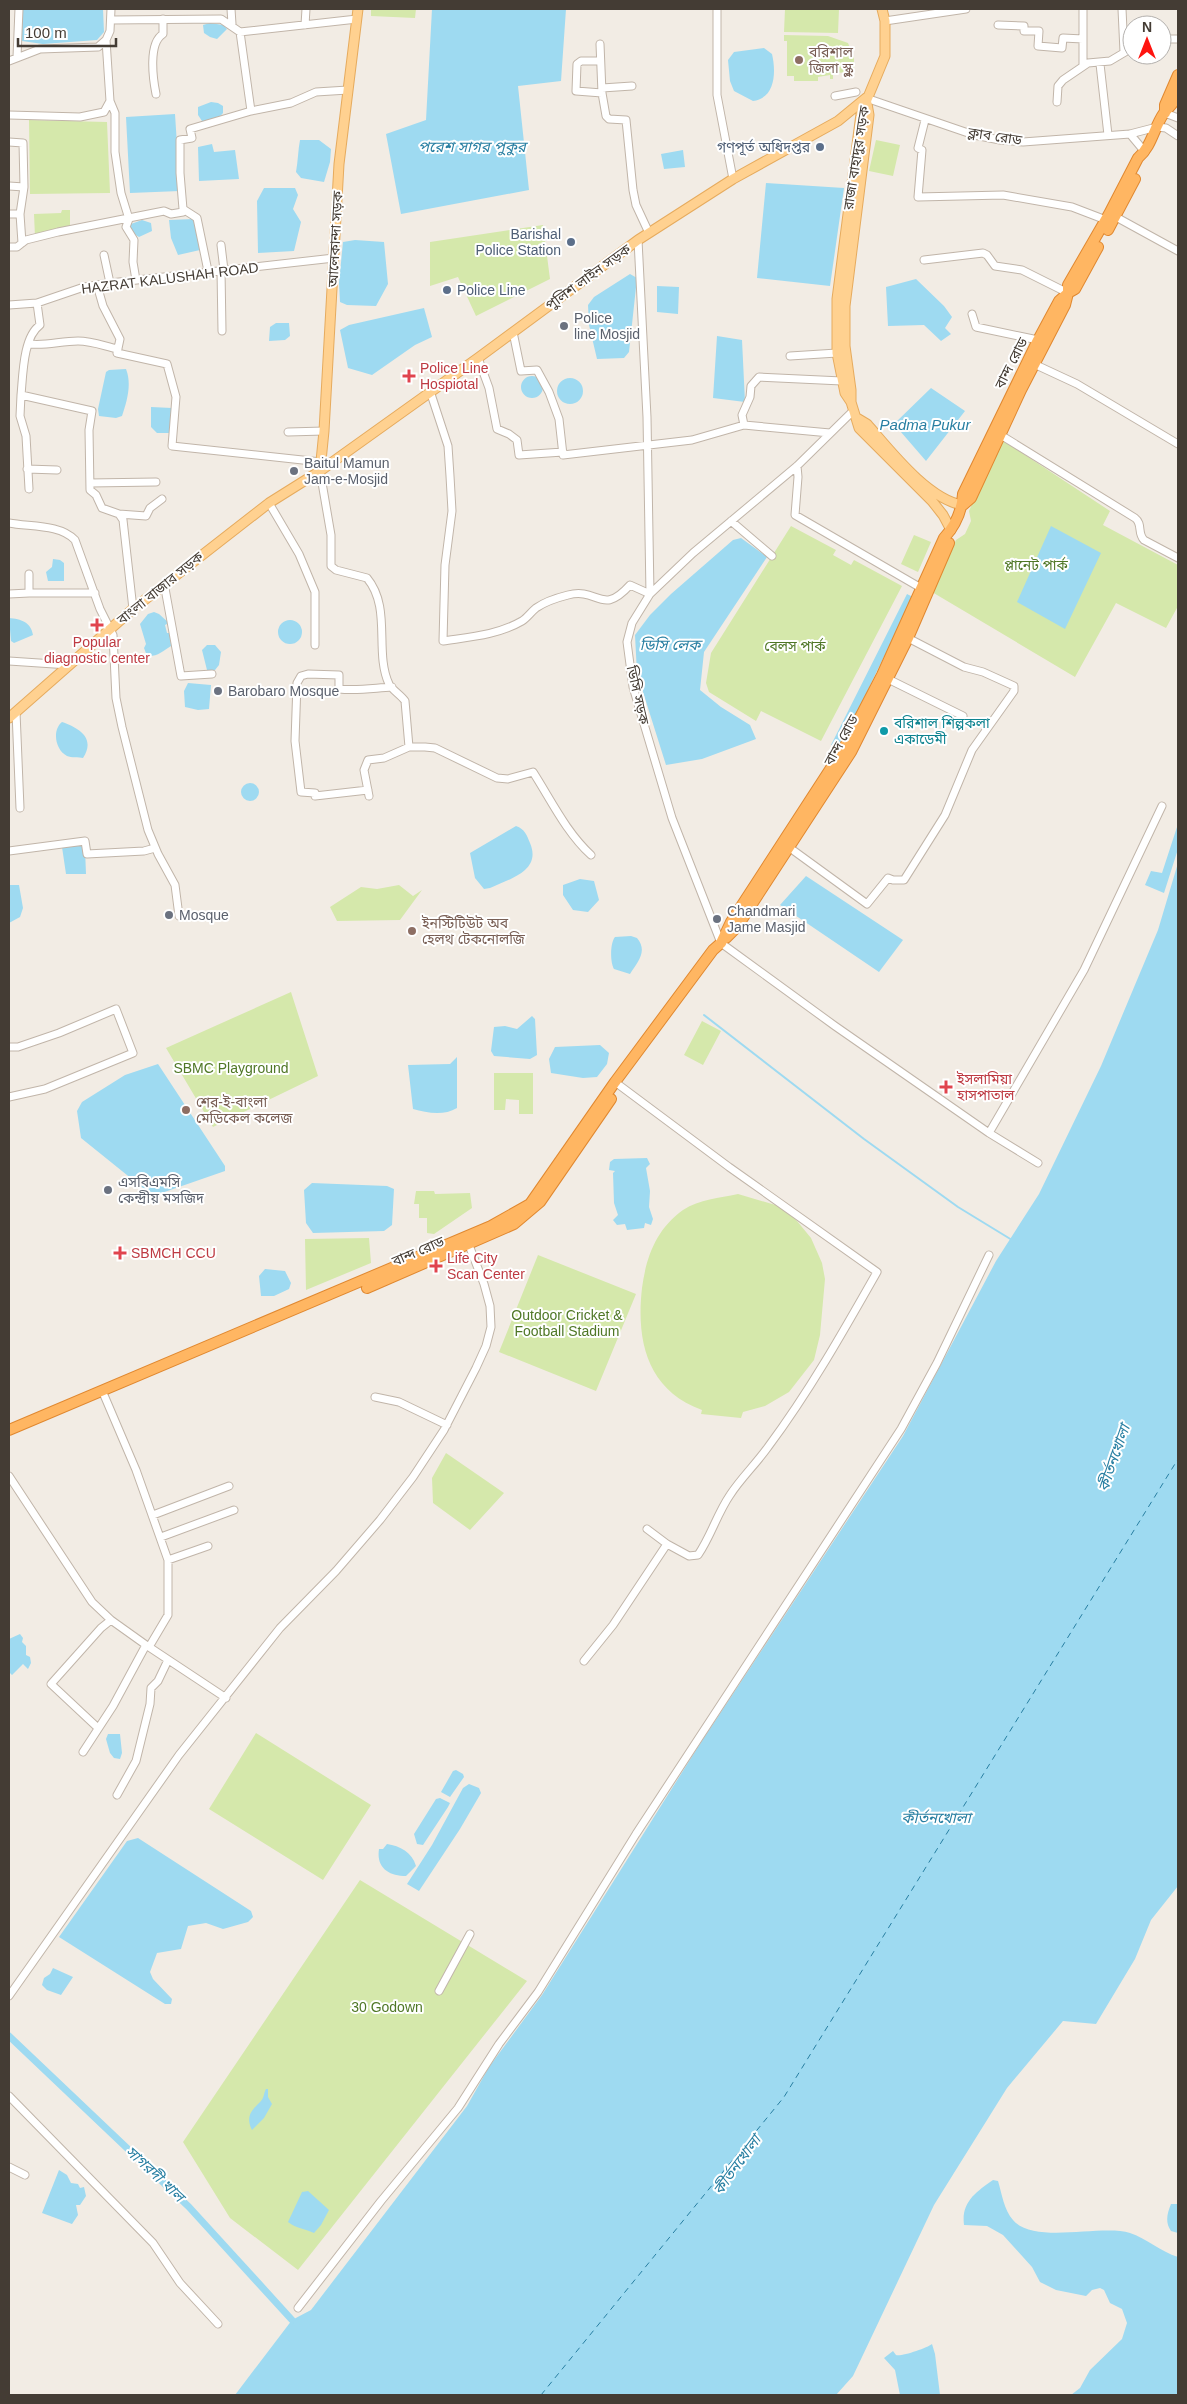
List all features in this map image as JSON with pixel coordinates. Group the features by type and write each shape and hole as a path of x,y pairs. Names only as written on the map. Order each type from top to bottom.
{"highway":[{"name":"বান্দ রোড","path":"1165,112 1164,104 1178,76"},
{"name":"বান্দ রোড","path":"721,944 731,922 844,748 882,675 944,538 951,530 963,505 971,498 999,434 1065,305 1068,285 1111,219 1138,158 1144,152 1165,112 1172,107 1178,95"},
{"name":"বান্দ রোড","path":"963,505 963,494 1038,340 1059,301 1068,293"},
{"name":"বান্দ রোড","path":"9,1437 264,1324 468,1240 530,1204 713,950 737,928 842,769 908,638 950,540 951,530"},
{"name":"বান্দ রোড","path":"9,1430 201,1352"}],"main road":[{"name":"আলেকান্দা সড়ক","path":"321,466 339,164 358,9"},
{"path":"858,94 879,73 885,56 885,20 882,9"},
{"name":"পুলিশ লাইন সড়ক","path":"321,466 478,358 638,240 733,179 838,121 858,94"},
{"name":"রাজা বাহাদুর সড়ক","path":"858,94 861,114 839,272 836,324 837,353 845,393 854,410 924,485 951,503 963,505"},
{"name":"রাজা বাহাদুর সড়ক","path":"858,94 869,115 844,321 845,346 854,410 859,428 932,502 943,515 951,530"},
{"name":"বাংলা বাজার সড়ক","path":"12,715 132,608 269,503 321,466"}],"street":[{"path":"16,56 18,9"},
{"path":"111,9 111,20 106,40 110,101 115,113 115,152 121,194 129,219 126,227 134,240 133,262 136,280"},
{"path":"231,9 232,24"},
{"path":"305,25 306,9"},
{"path":"718,9 717,95 733,179"},
{"path":"885,20 966,9"},
{"path":"1083,9 1083,66"},
{"path":"156,94 157,79 154,52 157,40 163,34 164,19"},
{"path":"111,20 221,19 232,24 240,32 250,111"},
{"path":"240,32 357,19"},
{"path":"998,25 1024,26 1024,31 1039,31 1038,46 1062,48 1063,38 1083,39"},
{"path":"9,61 16,56 40,49 98,47 106,40"},
{"path":"600,44 602,90 607,118 626,120 636,205 649,233"},
{"path":"1056,102 1058,86 1083,66 1088,63 1100,64 1110,61 1122,53"},
{"path":"600,61 577,64 576,91 632,86"},
{"path":"1100,64 1108,135"},
{"path":"9,247 16,247 26,240 58,232 164,211 171,214 183,212 180,140 192,138 190,129 250,111 291,103 316,92 348,90"},
{"path":"835,96 858,94"},
{"name":"ক্লাব রোড","path":"858,94 925,120 974,135 1015,141 1130,134 1157,127"},
{"path":"9,116 80,117 104,112 110,101"},
{"path":"1165,112 1178,118"},
{"path":"925,120 918,148 922,150 918,197 1002,195 1072,207 1111,219 1178,251"},
{"path":"1157,127 1166,128 1178,136"},
{"path":"1130,134 1144,152"},
{"path":"9,142 23,144 24,187 20,214 22,243"},
{"path":"9,186 24,187"},
{"path":"183,209 197,218 208,271"},
{"path":"9,214 20,214"},
{"path":"430,391 448,446 452,511 445,564 443,641 482,636 509,627 522,621 544,603 574,593 611,601 618,599 630,586 650,594 648,444 638,240"},
{"path":"221,245 222,331"},
{"path":"924,260 982,253 987,255 996,266 1022,270 1068,293"},
{"path":"104,255 110,283"},
{"name":"HAZRAT KALUSHAH ROAD","path":"9,306 36,304 84,287 110,283 334,258"},
{"path":"97,285 103,306 120,338 117,352 167,364 176,397 172,446 321,466 330,535 331,566 336,570 360,575 371,583 380,608 385,662 390,685 405,701 409,747"},
{"path":"29,489 26,436 20,416 25,354 32,334 40,325 36,304"},
{"path":"972,314 976,327 1038,340"},
{"path":"514,332 521,371 537,370 549,392 559,419 563,455 692,440 744,425 830,433"},
{"path":"30,344 50,345 56,342 80,341 101,343 118,349"},
{"path":"790,356 837,353"},
{"path":"478,358 489,388 496,429 509,434 517,440 519,455 563,452"},
{"path":"1034,364 1077,384 1178,444"},
{"path":"744,425 742,415 750,397 751,386 759,377 842,381"},
{"path":"21,395 91,411 89,430 90,490 96,495 102,508 119,514 146,516 150,508 162,499"},
{"name":"ডিসি সড়ক","path":"721,944 672,818 633,687 627,642 632,623 650,594 731,521 797,466 854,410"},
{"path":"288,432 324,431"},
{"path":"999,434 1135,518 1141,525 1141,535 1144,540 1178,558"},
{"path":"797,466 795,515 921,588"},
{"path":"27,469 57,470"},
{"path":"90,483 156,482"},
{"path":"269,503 299,554 315,592 315,645"},
{"path":"119,514 125,530 132,608"},
{"path":"731,521 772,556"},
{"path":"9,523 69,533 75,540 113,635 116,698 122,727 148,830 155,848 175,885 179,916"},
{"path":"29,574 29,593"},
{"path":"164,583 181,676 212,674"},
{"path":"9,594 95,593"},
{"path":"790,848 868,904 888,878 904,880 945,815 972,750 1014,691 1014,686 983,672 964,667 908,638"},
{"path":"9,661 69,665"},
{"path":"392,687 352,691 339,689 339,675 308,674 301,676 297,683 295,741 301,792 315,793 315,796 368,793 364,770 368,760 384,758 409,747 435,748 497,778 508,779 532,772 543,792 579,844 591,855"},
{"path":"888,679 963,716"},
{"path":"12,715 20,808"},
{"path":"989,1133 1084,970 1162,806"},
{"path":"9,851 85,841 87,854 144,852 155,848"},
{"path":"721,944 834,1026 989,1133 1038,1163"},
{"path":"9,1047 18,1047 59,1033 116,1009 134,1053 45,1089 9,1097"},
{"path":"618,1084 729,1168 877,1272 810,1387 768,1448 730,1494 708,1541 698,1555 689,1556 667,1544 647,1529"},
{"path":"9,1996 142,1810 156,1786 280,1628 336,1570 380,1520 413,1477 447,1425 486,1346 491,1327 490,1306 477,1262 468,1240"},
{"path":"298,2308 380,2202 458,2108 499,2044 538,1992 636,1834 901,1429 937,1363 989,1255"},
{"path":"84,1752 168,1615 168,1560 153,1515 104,1396"},
{"path":"375,1397 399,1402 447,1425"},
{"path":"9,1476 92,1602 111,1620 226,1698"},
{"path":"153,1515 229,1486"},
{"path":"161,1537 234,1510"},
{"path":"584,1661 613,1625 667,1544"},
{"path":"168,1560 208,1546"},
{"path":"98,1728 51,1684 111,1620"},
{"path":"117,1795 136,1761 150,1704 151,1688 158,1680 168,1660"},
{"path":"439,1991 470,1934"},
{"path":"9,2096 153,2243 180,2283 218,2324"},
{"path":"9,2167 25,2175"}],"green space":[{"path":"371,9 416,9 415,18 371,16"},
{"path":"785,9 839,9 838,33 784,32"},
{"path":"784,35 828,36 848,43 854,58 854,72 833,73 833,79 830,79 830,75 818,77 818,81 794,81 794,76 787,76 787,41 784,41"},
{"path":"29,120 107,122 110,193 30,194"},
{"path":"876,140 900,145 893,176 869,171"},
{"path":"62,210 70,210 70,229 35,237 34,214 61,213"},
{"path":"543,225 550,279 476,316 458,277 430,286 430,242"},
{"name":"প্লানেট পার্ক","path":"1004,441 1110,511 1103,525 1178,565 1178,606 1166,628 1116,603 1075,677 932,592 956,540 965,534 971,521 969,511 993,456"},
{"name":"বেলস পার্ক","path":"791,526 836,550 833,555 851,565 854,560 902,586 821,741 761,711 756,721 709,692 706,683 711,653"},
{"path":"914,535 931,542 918,572 901,564"},
{"path":"399,885 413,896 422,890 400,920 337,921 330,907 361,887 377,889"},
{"name":"SBMC Playground","path":"291,992 318,1076 213,1127 166,1048"},
{"path":"702,1021 721,1031 703,1065 684,1055"},
{"path":"494,1073 533,1073 533,1114 519,1114 519,1100 506,1099 505,1110 494,1110"},
{"path":"416,1191 434,1191 435,1194 470,1193 472,1208 434,1234 427,1233 427,1218 419,1218 419,1204 414,1204"},
{"path":"738,1194 782,1207 797,1221 811,1238 822,1263 825,1279 820,1335 814,1360 789,1392 765,1406 743,1412 741,1418 701,1414 702,1410 683,1401 669,1390 657,1377 649,1361 641,1327 642,1288 646,1266 659,1235 674,1218 689,1206 710,1199"},
{"path":"369,1238 371,1263 306,1290 305,1239"},
{"name":"Outdoor Cricket & Football Stadium","path":"538,1255 636,1294 596,1391 499,1352"},
{"path":"446,1453 504,1493 470,1530 433,1503 432,1478"},
{"path":"256,1733 371,1805 323,1880 209,1809"},
{"name":"30 Godown","path":"360,1880 527,1981 298,2270 230,2218 183,2142"}],"water":[{"path":"22,9 103,9 104,32 97,40 43,44 22,41"},
{"name":"পরেশ সাগর পুকুর","path":"432,9 566,9 561,81 518,86 529,190 401,214 386,134 426,120"},
{"path":"210,23 223,25 227,29 217,39 210,37 204,33 203,25"},
{"path":"764,48 772,54 774,68 773,83 766,95 761,99 753,101 734,91 730,81 728,60 734,52"},
{"path":"211,102 223,106 223,113 214,120 202,121 198,115 198,107"},
{"path":"175,114 180,191 130,193 126,117"},
{"path":"300,140 319,140 331,149 330,162 324,182 301,178 296,172"},
{"path":"212,144 214,152 235,150 239,179 199,181 198,147"},
{"path":"683,150 685,167 664,169 661,154"},
{"path":"766,183 844,188 830,286 757,278"},
{"path":"264,188 295,188 298,195 293,209 301,222 294,251 258,253 257,201"},
{"path":"194,219 200,250 178,255 171,238 169,220"},
{"path":"142,220 151,223 152,231 139,237 131,232 131,224"},
{"path":"355,240 384,242 388,284 376,306 347,305 340,302 339,283 343,242"},
{"path":"630,274 637,278 629,352 624,358 597,359 589,325 588,305 594,297"},
{"path":"916,279 944,306 952,317 945,328 951,334 941,341 924,325 888,326 886,287"},
{"path":"657,286 679,287 678,314 657,312"},
{"path":"424,308 432,337 415,345 372,375 348,368 340,330 349,325"},
{"path":"276,323 289,323 290,336 285,340 269,341 270,327"},
{"path":"717,336 742,340 745,402 713,398"},
{"path":"126,369 129,387 122,416 116,418 99,416 98,409 106,372 109,370"},
{"path":"532,376 540,379 543,387 540,395 532,398 524,395 521,387 524,379"},
{"path":"570,378 579,382 583,391 579,400 570,404 561,400 557,391 561,382"},
{"name":"Padma Pukur","path":"931,388 965,411 926,461 894,424"},
{"path":"151,407 172,408 170,433 157,433 151,427"},
{"path":"1051,526 1101,553 1065,629 1017,602"},
{"name":"ডিসি লেক","path":"741,538 767,557 704,652 700,690 721,707 750,725 756,739 702,759 666,765 637,673 635,635 650,615 671,594 733,540"},
{"path":"53,559 64,563 64,581 48,581 46,572 52,567"},
{"path":"907,594 913,597 839,749 831,745"},
{"path":"154,612 169,623 165,625 167,633 170,633 171,646 157,655 147,656 144,648 146,644 140,624 148,614"},
{"path":"9,618 18,619 28,624 33,635 14,643 11,641"},
{"path":"290,620 298,624 302,632 298,640 290,644 282,640 278,632 282,624"},
{"path":"207,645 215,645 221,652 219,665 215,670 207,670 202,650"},
{"path":"188,683 211,685 209,709 198,710 185,707 184,691"},
{"path":"62,722 80,731 87,739 87,751 83,758 67,756 60,749 56,735"},
{"path":"250,783 256,786 259,792 256,798 250,801 244,798 241,792 244,786"},
{"path":"1178,824 1178,849 1164,893 1145,885 1151,871 1162,873"},
{"path":"516,826 524,831 533,853 528,867 514,877 484,889 475,878 470,853"},
{"path":"80,845 85,849 86,874 66,874 62,847"},
{"name":"কীর্তনখোলা","path":"1178,863 1178,1886 1151,1920 1135,1959 1096,2024 1063,2021 1007,2088 934,2205 853,2376 836,2395 235,2395 292,2320 311,2310 467,2106 489,2067 542,1995 698,1747 903,1436 996,1261 1039,1194 1101,1066 1158,930"},
{"path":"806,876 903,940 879,972 780,905"},
{"path":"580,879 594,881 599,900 588,912 573,910 563,895 563,885"},
{"path":"9,885 19,885 23,908 20,917 9,923"},
{"path":"631,936 637,938 642,947 642,952 639,961 630,974 614,969 611,953 615,937"},
{"path":"532,1016 535,1019 537,1055 530,1059 494,1056 491,1051 494,1027 505,1026 517,1029"},
{"path":"600,1045 609,1053 607,1064 597,1077 583,1078 551,1073 549,1059 555,1047"},
{"path":"457,1057 457,1108 441,1113 430,1113 413,1109 408,1065 450,1064"},
{"path":"158,1064 225,1166 225,1171 153,1196 81,1138 77,1111 82,1102 125,1075"},
{"path":"647,1158 650,1164 646,1168 650,1191 649,1207 653,1219 651,1225 645,1223 644,1228 627,1230 625,1224 617,1225 613,1220 618,1215 614,1203 613,1173 615,1171 609,1170 610,1162 614,1159"},
{"path":"312,1183 387,1186 394,1189 392,1225 384,1231 313,1233 306,1223 304,1190"},
{"path":"265,1269 285,1271 291,1283 289,1289 274,1296 261,1296 259,1276"},
{"path":"20,1634 23,1638 22,1642 26,1646 26,1655 30,1657 31,1663 28,1669 23,1664 12,1675 9,1672 9,1639"},
{"path":"108,1734 120,1734 122,1753 120,1759 114,1758 110,1753 106,1739"},
{"path":"456,1770 463,1774 464,1777 450,1797 441,1792 453,1771"},
{"path":"469,1784 479,1788 481,1793 460,1829 419,1891 407,1884 432,1845 463,1788"},
{"path":"440,1798 450,1803 423,1845 417,1844 414,1834 436,1799"},
{"path":"138,1838 251,1911 253,1917 248,1922 223,1929 206,1923 188,1926 181,1949 157,1953 150,1972 153,1979 172,1999 171,2004 165,2004 59,1937 127,1841"},
{"path":"387,1844 405,1850 412,1857 416,1866 406,1876 389,1872 382,1866 379,1849 383,1849"},
{"path":"53,1968 73,1977 61,1995 47,1990 42,1985 44,1978 50,1974"},
{"path":"266,2089 268,2089 268,2097 272,2104 264,2118 252,2130 249,2121 250,2114 262,2100"},
{"path":"59,2170 67,2175 71,2183 78,2184 80,2188 84,2187 86,2196 80,2205 76,2205 78,2215 72,2224 42,2213"},
{"path":"993,2180 998,2181 1005,2207 1010,2216 1023,2227 1052,2233 1118,2231 1130,2233 1178,2257 1178,2395 1071,2395 1080,2388 1090,2370 1122,2339 1127,2323 1122,2309 1110,2303 1104,2290 1100,2288 1092,2290 1086,2296 1056,2290 1040,2282 1032,2267 1003,2235 987,2226 964,2225 967,2204 976,2193"},
{"path":"308,2191 329,2210 314,2233 288,2222 302,2192"},
{"path":"1171,2204 1178,2204 1178,2233 1171,2231 1167,2221"},
{"path":"932,2344 940,2395 900,2395 895,2370 884,2358 893,2351 896,2355 903,2355"}],"waterway":[{"path":"704,1015 864,1139 958,1207 1012,1240"},
{"name":"সাগরদী খাল","path":"9,2036 189,2207 292,2320"}],"ferry route":[{"path":"541,2395 784,2097 1178,1459"}],"place":[{"name":"বরিশাল জিলা স্কুল","path":"799,60"},
{"name":"গণপূর্ত অধিদপ্তর","path":"820,147"},
{"name":"Barishal Police Station","path":"571,242"},
{"name":"Police Line","path":"447,290"},
{"name":"Police line Mosjid","path":"564,326"},
{"name":"Police Line Hospiotal","path":"409,376"},
{"name":"Baitul Mamun Jam-e-Mosjid","path":"294,471"},
{"name":"Popular diagnostic center","path":"97,625"},
{"name":"Barobaro Mosque","path":"218,691"},
{"name":"বরিশাল শিল্পকলা একাডেমী","path":"884,731"},
{"name":"Mosque","path":"169,915"},
{"name":"Chandmari Jame Masjid","path":"717,919"},
{"name":"ইনস্টিটিউট অব হেলথ টেকনোলজি","path":"412,931"},
{"name":"ইসলামিয়া হাসপাতাল","path":"946,1087"},
{"name":"শের-ই-বাংলা মেডিকেল কলেজ","path":"186,1110"},
{"name":"এসবিএমসি কেন্দ্রীয় মসজিদ","path":"108,1190"},
{"name":"SBMCH CCU","path":"120,1253"},
{"name":"Life City Scan Center","path":"436,1266"}]}
